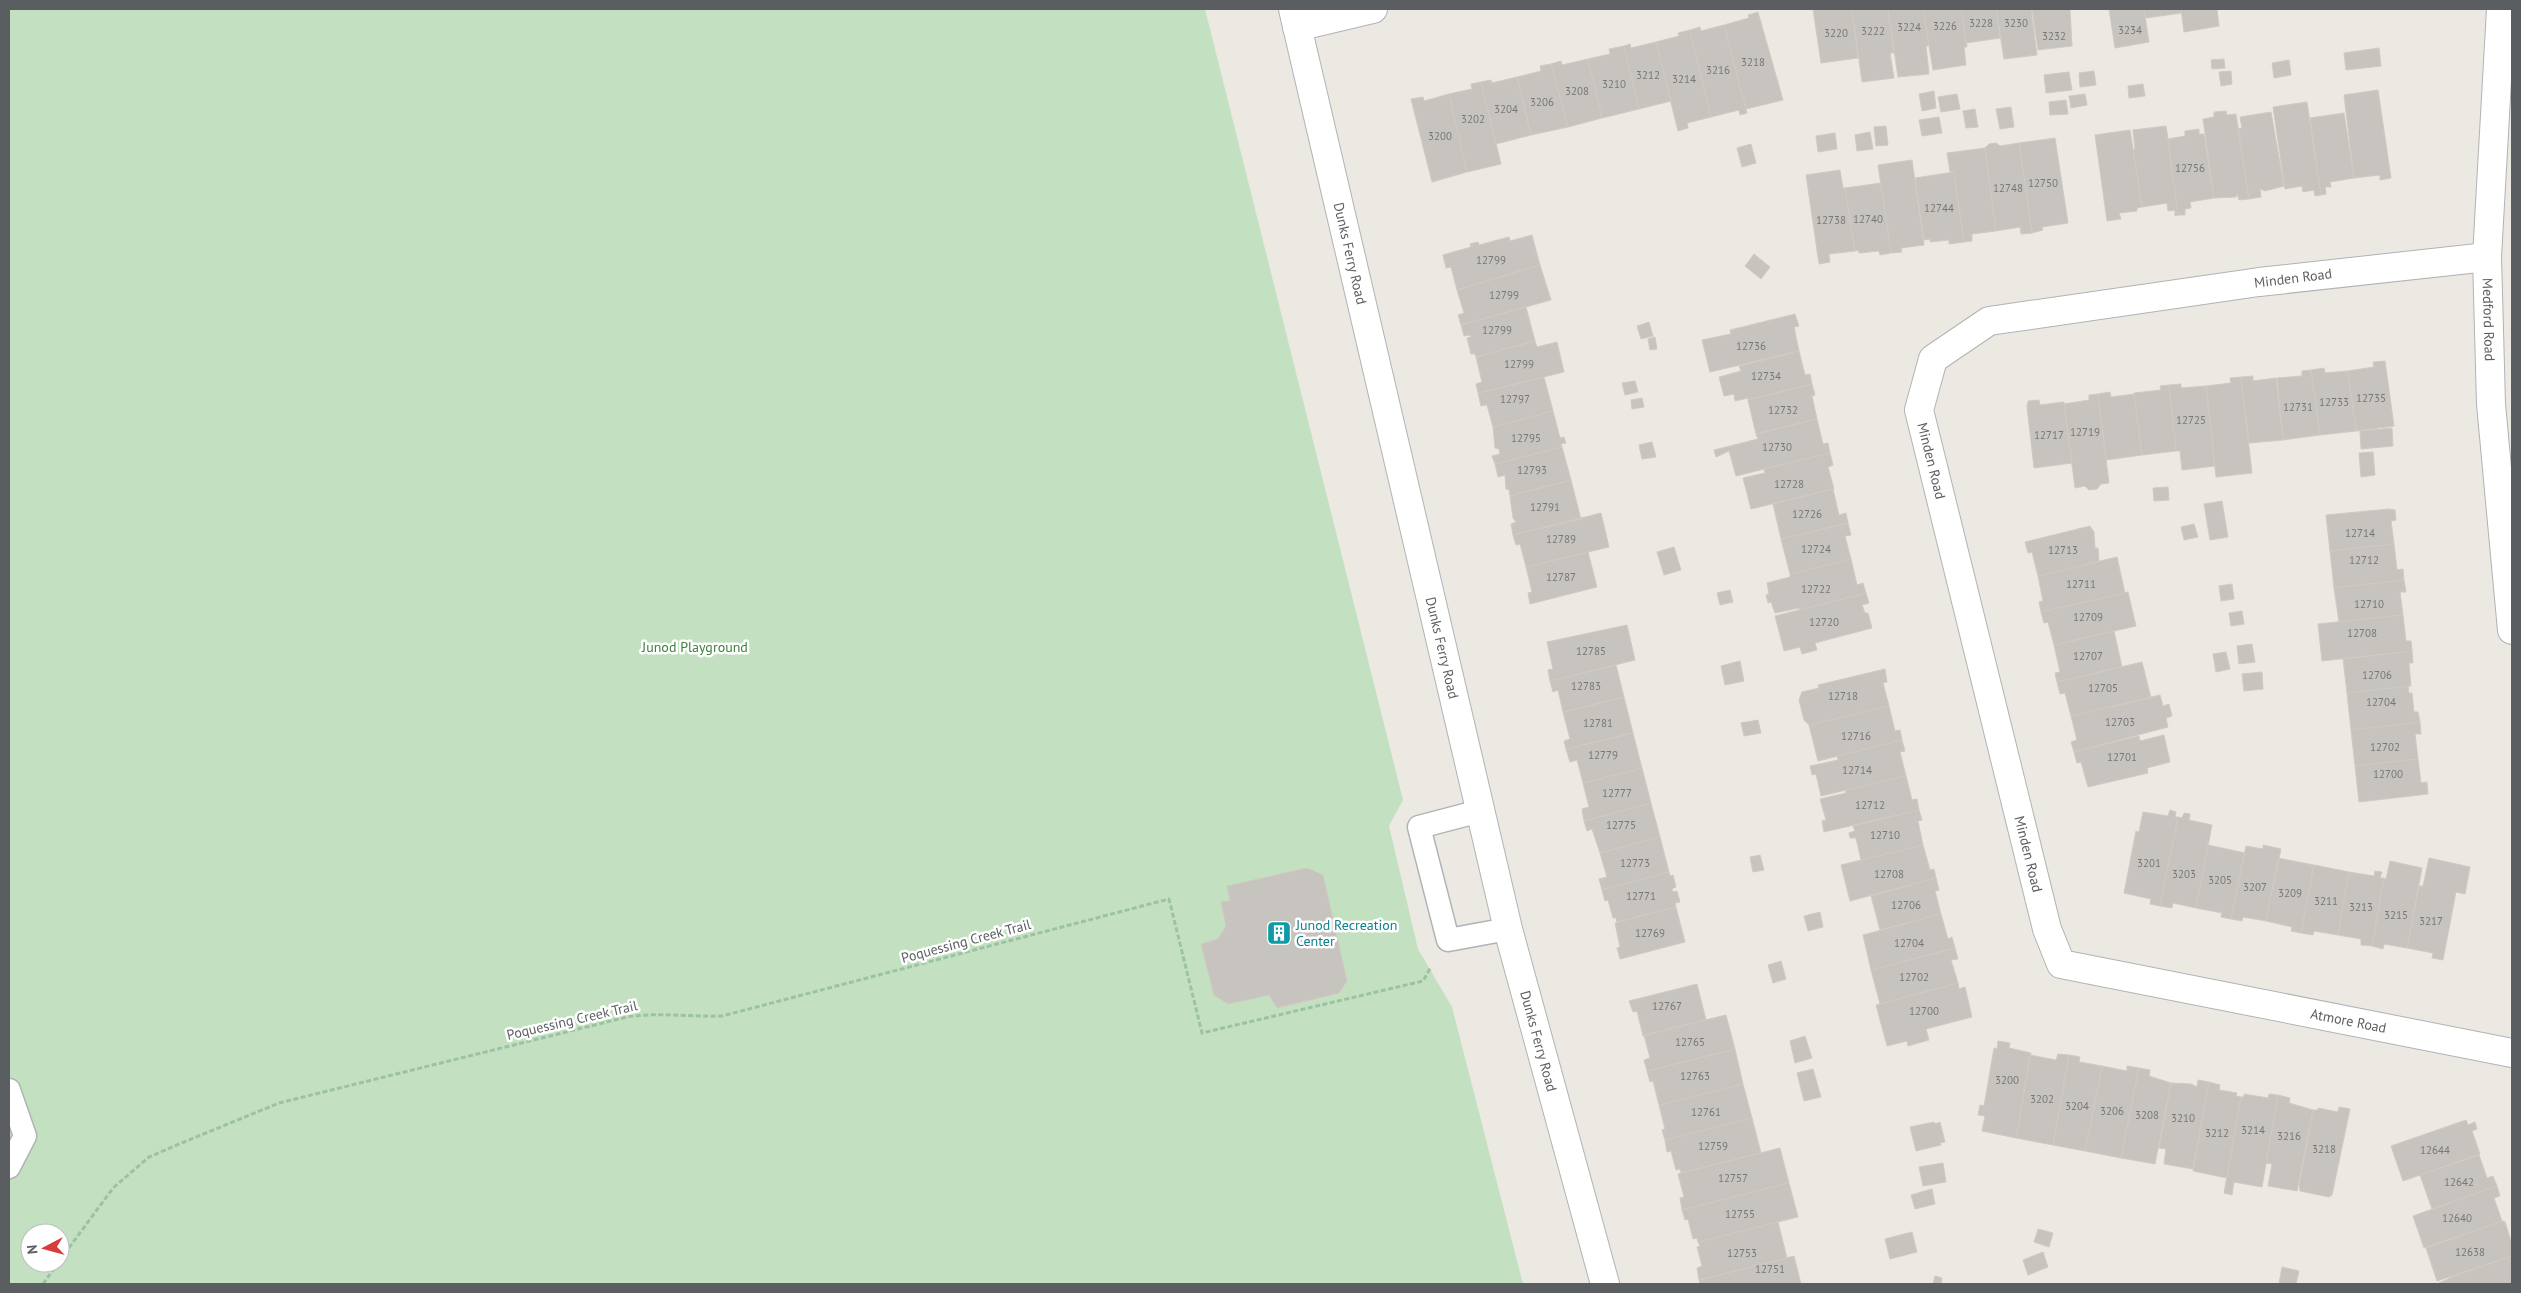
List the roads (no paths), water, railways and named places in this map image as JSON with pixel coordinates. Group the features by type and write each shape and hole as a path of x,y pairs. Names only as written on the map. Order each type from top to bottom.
{"street":[{"path":"1295,18 1373,9"},
{"name":"Medford Road","path":"2501,9 2487,257 2491,404 2512,630"},
{"name":"Dunks Ferry Road","path":"1295,18 1508,929 1605,1284"},
{"name":"Minden Road","path":"2184,989 2061,964 2046,929 1919,410 1933,359 1988,321 2259,282 2487,257"},
{"name":"Atmore Road","path":"2184,989 2512,1053"}],"lane":[{"path":"1480,811 1419,827 1448,940 1508,929"},
{"path":"9,1090 25,1136 9,1167"}],"place":[{"name":"Junod Recreation Center","path":"1279,933"}],"park label":[{"name":"Junod Playground","path":"695,647"}]}
